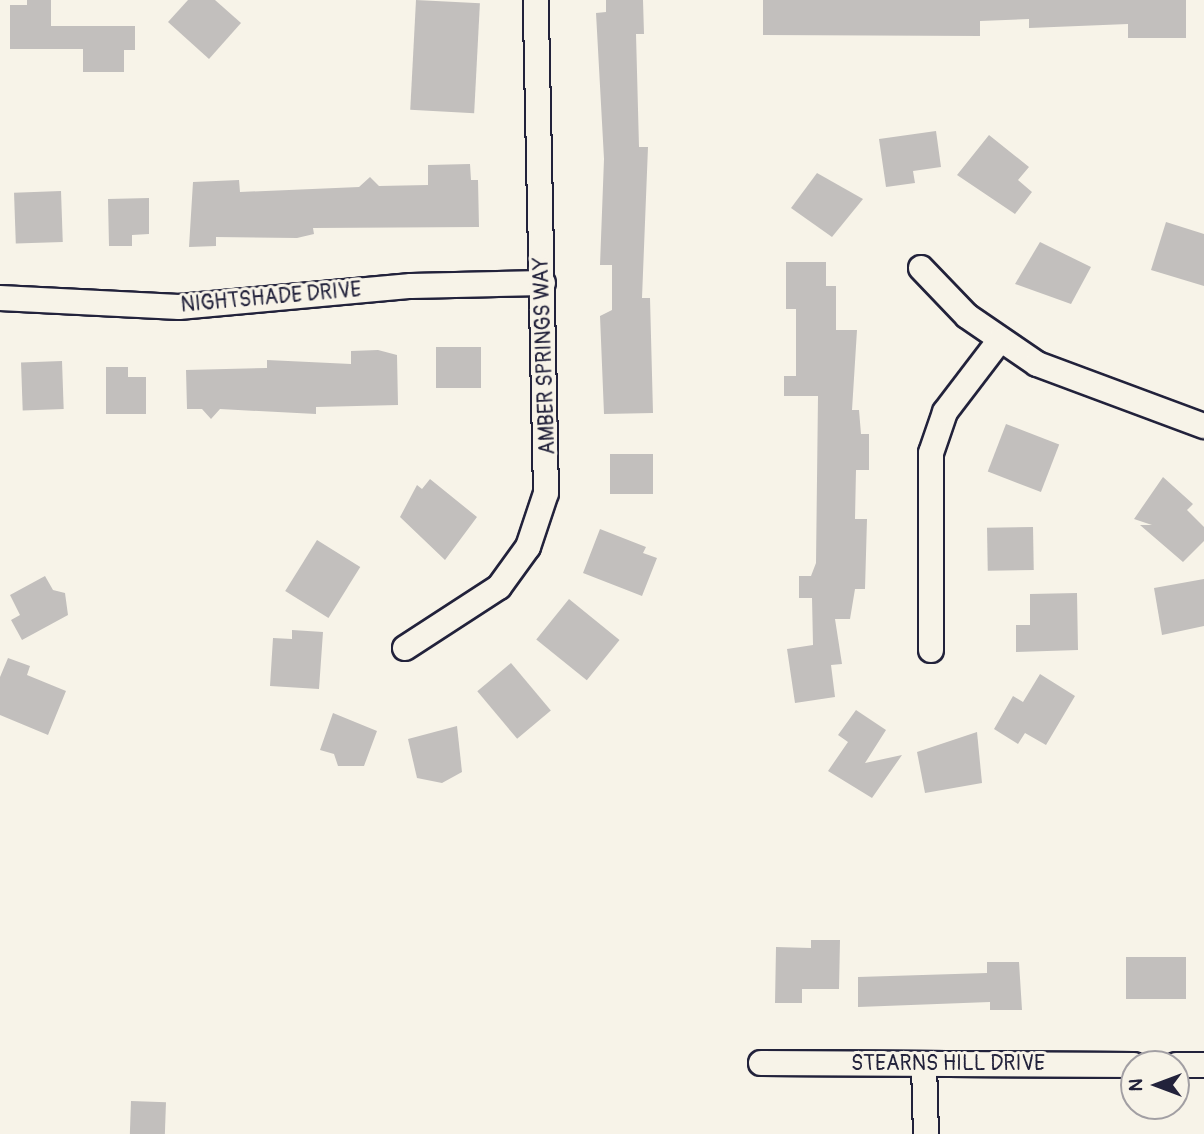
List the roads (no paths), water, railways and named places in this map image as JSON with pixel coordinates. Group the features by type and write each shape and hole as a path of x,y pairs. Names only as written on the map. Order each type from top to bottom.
{"street":[{"name":"AMBER SPRINGS WAY","path":"405,648 491,595 536,528 548,471 536,0"},
{"path":"921,268 999,341 1079,384 1204,426"},
{"name":"NIGHTSHADE DRIVE","path":"0,298 179,307 411,286 543,283"},
{"path":"930,650 930,453 944,412 999,341"},
{"name":"STEARNS HILL DRIVE","path":"761,1063 1120,1065"},
{"path":"924,1064 926,1134"}]}
